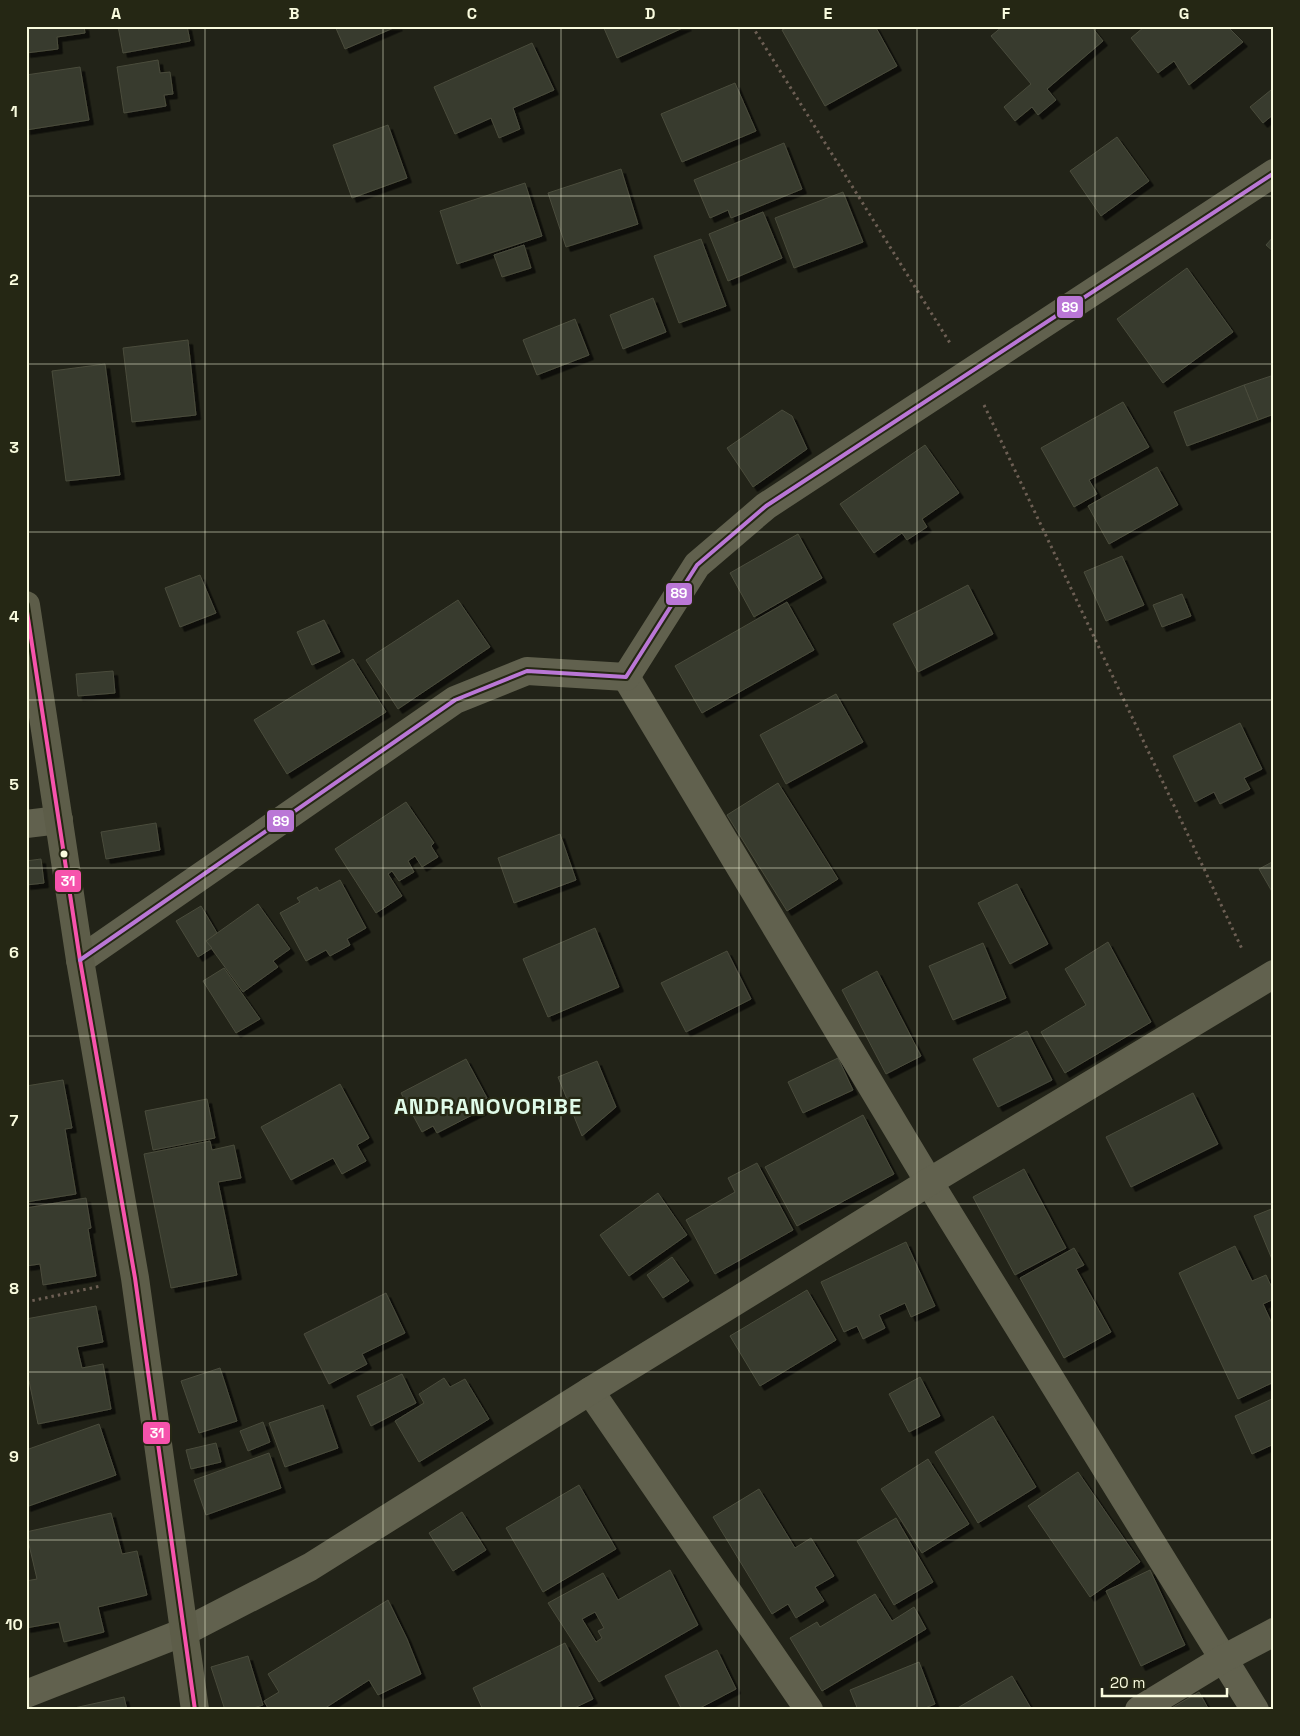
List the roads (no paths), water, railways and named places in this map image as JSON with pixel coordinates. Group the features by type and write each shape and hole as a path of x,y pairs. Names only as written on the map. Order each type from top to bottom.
{"main road":[{"path":"26,605 80,960 135,1278 195,1710"}],"street":[{"path":"626,677 697,565 766,506 1274,173"},
{"path":"80,960 455,700 527,671 626,677"},
{"path":"626,677 929,1182 1255,1710"},
{"path":"26,824 59,820"},
{"path":"26,1694 184,1632 310,1568 590,1391 929,1182 1266,979"},
{"path":"590,1391 809,1710"},
{"path":"1139,1710 1224,1659 1274,1632"}],"district":[{"name":"ANDRANOVORIBE","path":"488,1106"}]}
